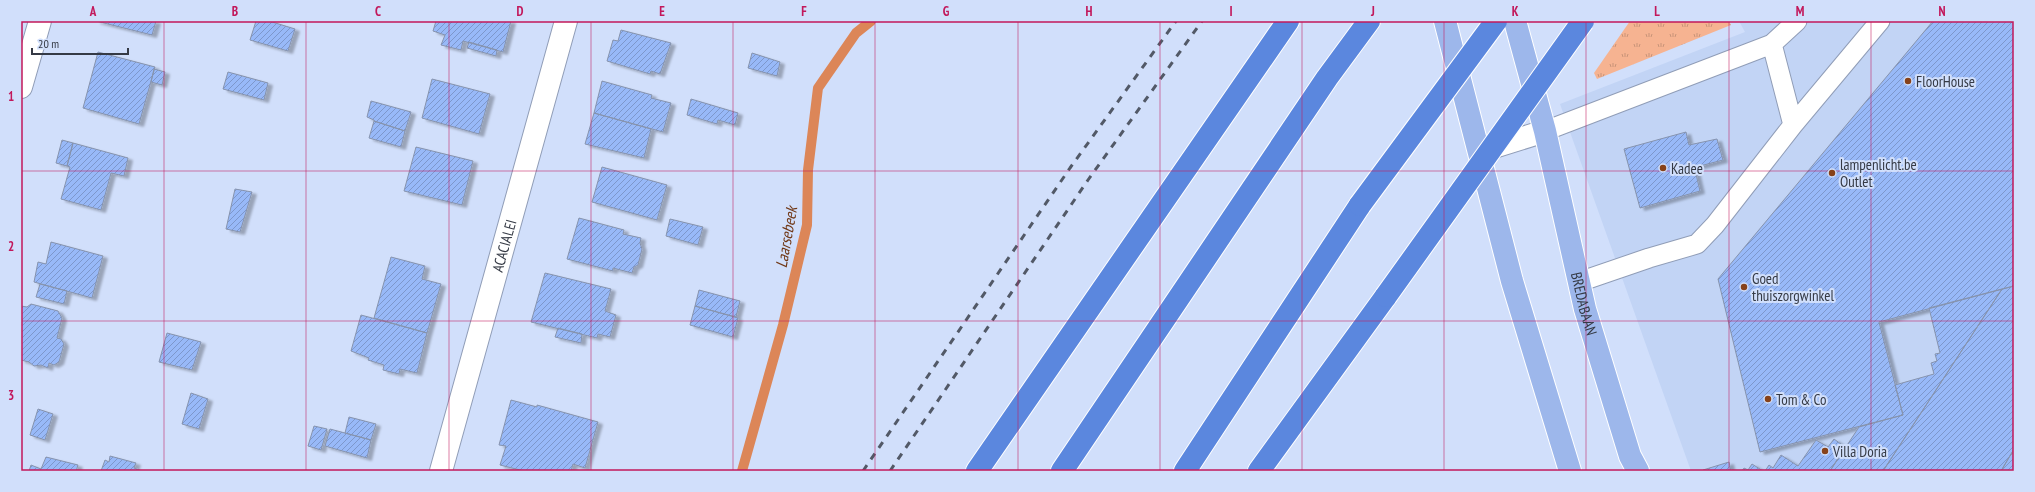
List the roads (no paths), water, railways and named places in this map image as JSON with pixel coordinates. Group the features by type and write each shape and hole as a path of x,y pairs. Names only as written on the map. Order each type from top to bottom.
{"highway":[{"path":"977,471 1288,21"},
{"path":"1062,471 1327,78 1369,21"},
{"path":"1185,471 1360,205 1496,21"},
{"path":"1259,471 1583,21"}],"main road":[{"path":"1445,21 1512,281 1570,471"},
{"name":"BREDABAAN","path":"1515,21 1544,131 1585,309 1630,456 1638,471"}],"street":[{"path":"21,87 40,21"},
{"name":"ACACIALEI","path":"441,471 566,21"},
{"path":"1478,151 1544,131"}],"lane":[{"path":"1544,131 1772,44 1797,21"},
{"path":"1579,282 1649,258 1697,244 1715,225 1793,124 1880,21"},
{"path":"1772,44 1793,124"}],"waterway":[{"name":"Laarsebeek","path":"742,471 783,325 807,225 808,170 818,88 856,33 871,21"}],"railway":[{"path":"863,471 1070,168 1176,21"},
{"path":"890,471 1088,180 1202,21"}],"place":[{"name":"FloorHouse","path":"1908,81"},
{"name":"Kadee","path":"1663,168"},
{"name":"lampenlicht.be Outlet","path":"1832,173"},
{"name":"Goed thuiszorgwinkel","path":"1744,287"},
{"name":"Tom & Co","path":"1768,399"},
{"name":"Villa Doria","path":"1825,451"}]}
